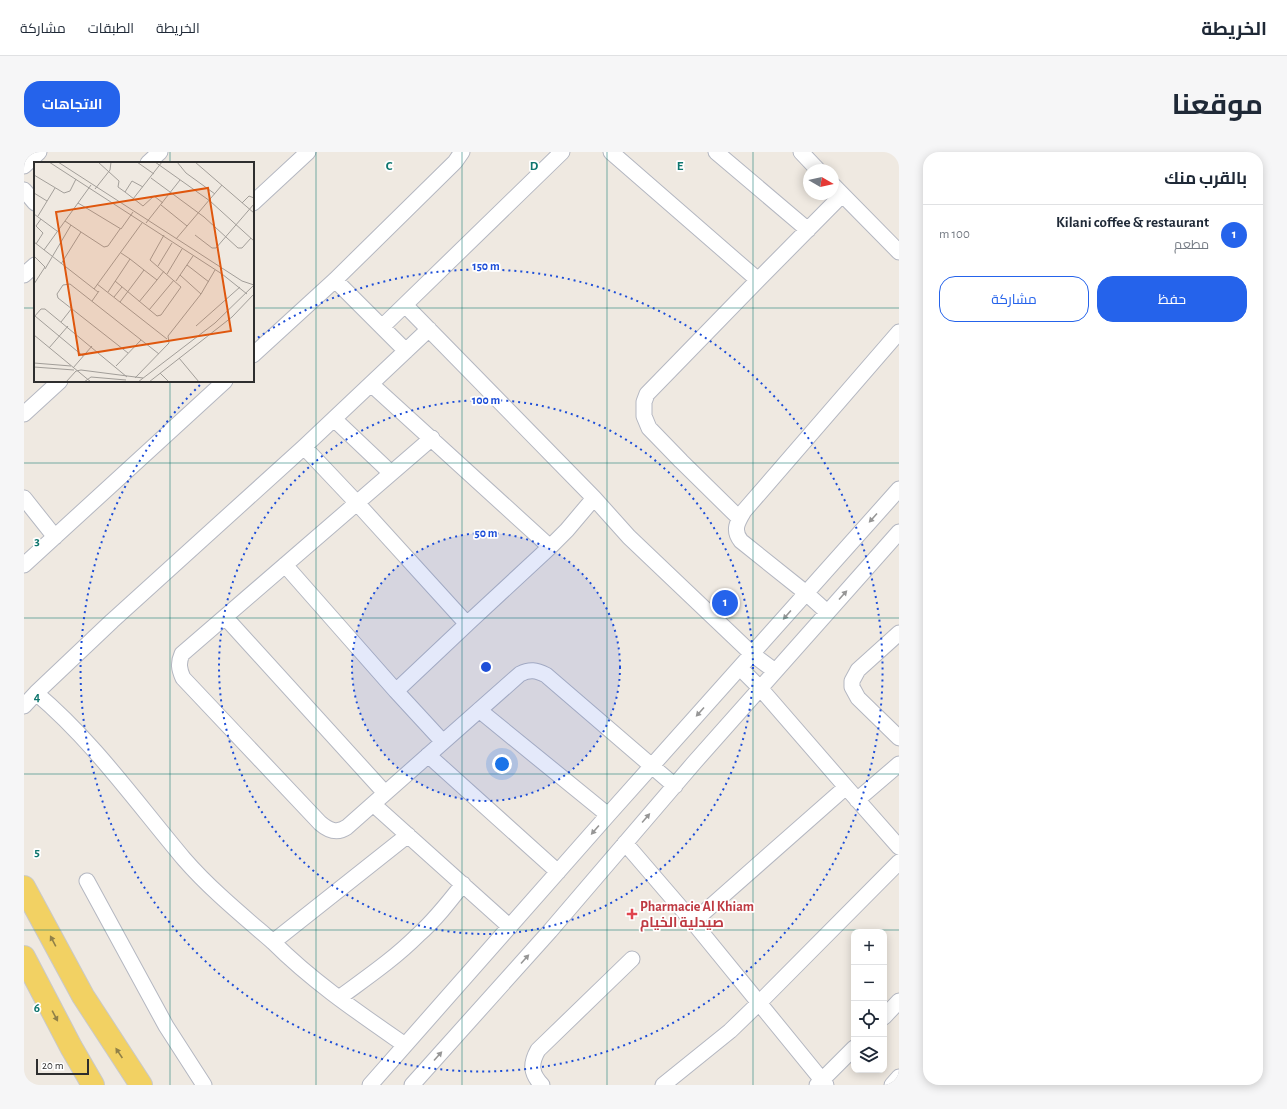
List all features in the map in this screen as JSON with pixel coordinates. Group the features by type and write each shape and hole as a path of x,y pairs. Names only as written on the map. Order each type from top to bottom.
{"main road":[{"path":"24,887 83,996 141,1085"},
{"path":"24,957 71,1047 93,1085"}],"street":[{"path":"24,166 39,152"},
{"path":"149,162 160,152"},
{"path":"254,202 308,152"},
{"path":"254,354 335,280 455,162 462,152"},
{"path":"382,327 562,152"},
{"path":"611,152 758,280"},
{"path":"716,152 808,230"},
{"path":"801,152 812,164"},
{"path":"24,190 34,203"},
{"path":"839,191 899,252"},
{"path":"739,518 649,428 644,416 644,402 647,394 808,230 830,200"},
{"path":"24,275 34,266"},
{"path":"335,280 406,351"},
{"path":"405,305 661,568 752,654 775,671"},
{"path":"24,706 112,621 304,447 429,329"},
{"path":"828,612 741,541 737,536 736,530 739,518 899,332"},
{"path":"24,414 59,382"},
{"path":"24,565 224,382"},
{"path":"371,384 550,547"},
{"path":"334,419 391,473"},
{"path":"432,438 182,654 179,665 183,678 325,827 331,830 342,830 520,674 526,671 534,670 546,675 675,786"},
{"path":"304,447 467,624"},
{"path":"370,1085 608,815 899,489"},
{"path":"24,498 55,537"},
{"path":"396,691 550,547 567,530 594,498"},
{"path":"412,1085 550,931 760,688 899,532"},
{"path":"285,565 443,742"},
{"path":"225,617 385,792"},
{"path":"899,633 858,670 852,681 852,687 858,698 899,738"},
{"path":"740,668 760,688 899,847"},
{"path":"36,693 73,726 185,860 226,901 290,958 339,998 405,1045"},
{"path":"479,710 608,815"},
{"path":"428,755 558,872"},
{"path":"857,800 899,764"},
{"path":"693,922 846,787"},
{"path":"373,804 510,927"},
{"path":"273,942 408,835"},
{"path":"625,843 760,1003 822,1084 851,1051"},
{"path":"663,1085 730,1031 760,1003 899,862"},
{"path":"87,881 166,1026 204,1085"},
{"path":"339,998 390,961 419,935 452,899 463,884"},
{"path":"542,1085 534,1075 532,1069 534,1057 538,1050 632,959"},
{"path":"887,1014 899,1001"},
{"path":"892,1085 899,1078"}],"place":[{"name":"Kilani coffee & restaurant","path":"725,603"},
{"name":"Pharmacie Al Khiam صيدلية الخيام","path":"632,914"}]}
